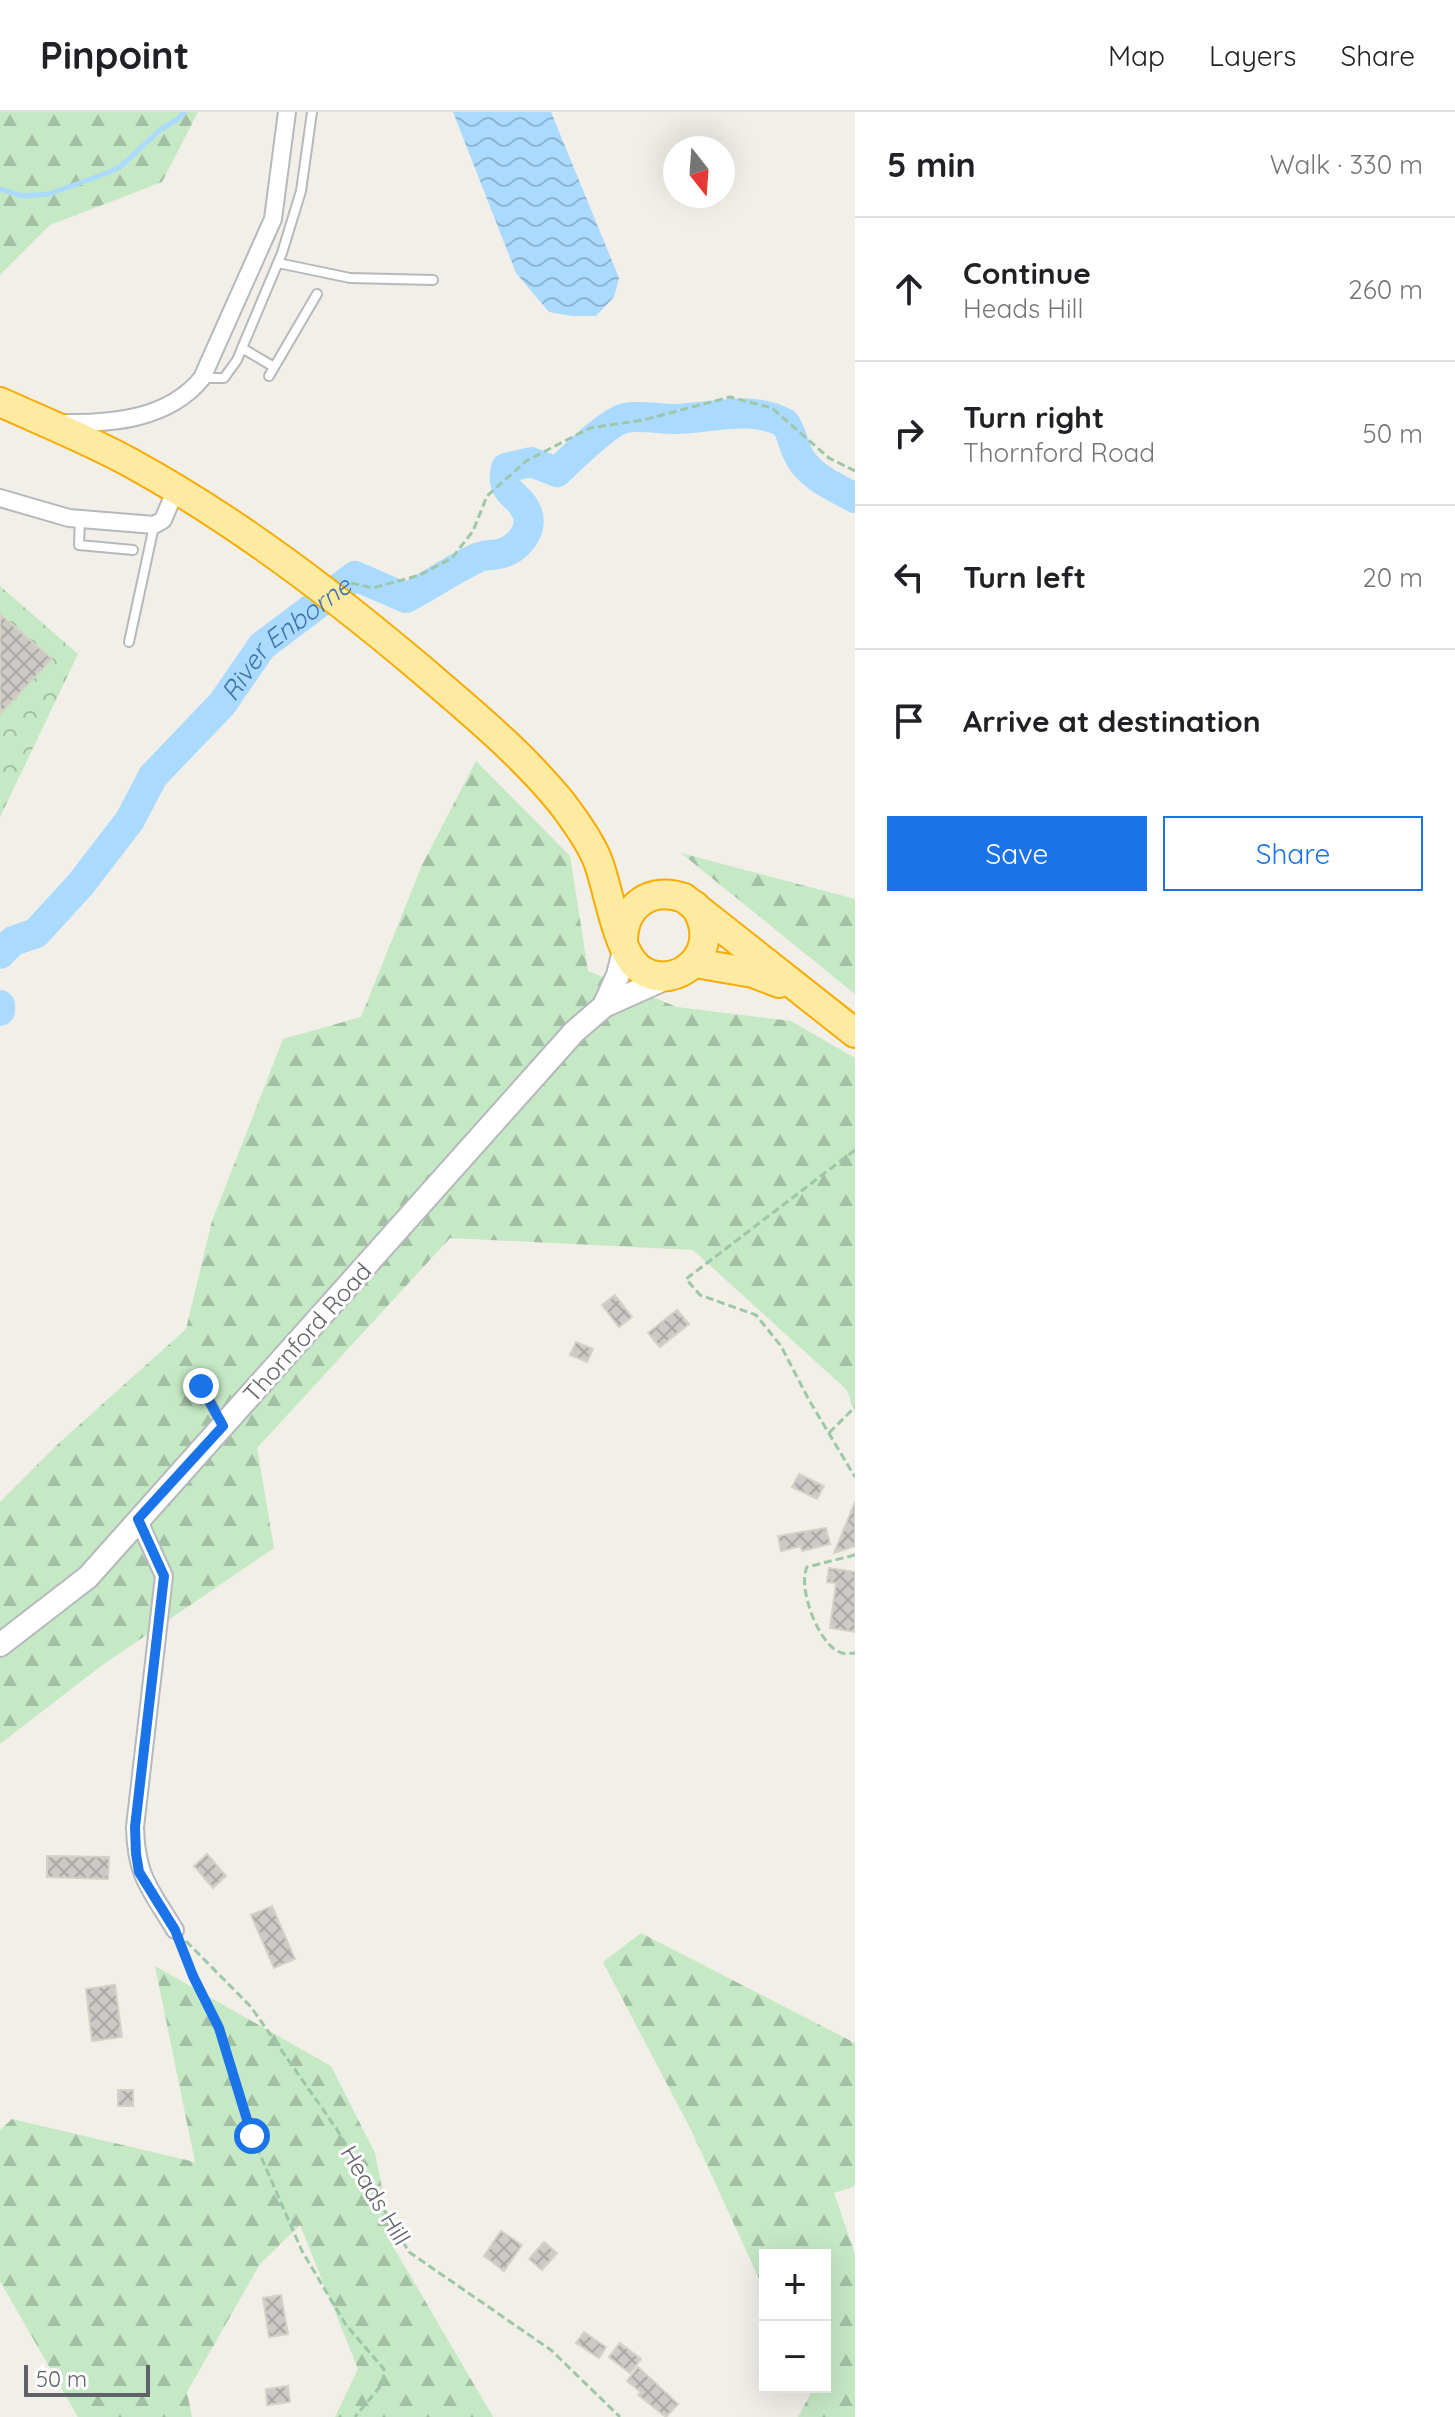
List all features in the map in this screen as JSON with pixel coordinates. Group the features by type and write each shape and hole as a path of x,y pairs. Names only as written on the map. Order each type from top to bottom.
{"highway":[{"path":"2,409 45,423 108,452 176,489 298,571 386,640 520,756 562,804 598,860 632,961 651,974 662,976 686,968 753,973 806,995"},
{"path":"598,860 629,882 657,893"},
{"path":"624,944 623,927 628,913 643,898 657,893 671,893 684,898 855,1033"},
{"path":"686,968 703,949 706,935 703,918 695,906"}],"street":[{"path":"45,423 101,423 134,418 181,398 202,378 273,219 287,112"},
{"path":"108,452 117,435 134,418"},
{"path":"0,498 80,518 164,524 176,489"},
{"name":"Thornford Road","path":"604,1006 618,975 624,944"},
{"name":"Thornford Road","path":"0,1645 88,1577 574,1032 604,1006 686,968"},
{"path":"138,1519 164,1576 137,1811 136,1854 139,1872 175,1930"}],"lane":[{"path":"202,378 224,378 242,348 278,263 301,191 312,112"},
{"path":"278,263 350,278 433,280"},
{"path":"242,348 272,371 317,294"},
{"path":"80,518 79,545 133,550"},
{"path":"129,642 164,524"},
{"path":"201,1386 223,1426"}],"path":[{"path":"343,581 373,588 420,575 452,558 473,531 487,496 526,461 590,428 643,420 730,397 772,408 829,458 855,471"},
{"path":"855,1150 686,1279 700,1295 756,1315 781,1346 855,1477"},
{"path":"829,1433 855,1407"},
{"path":"855,1555 807,1567 804,1573 809,1608 820,1629 832,1647 843,1654 855,1653"},
{"path":"175,1930 193,1976 219,2028 252,2136 302,2251 346,2325 384,2369 383,2383 355,2417"},
{"name":"Heads Hill","path":"175,1930 251,2007 336,2128 409,2252 551,2350 620,2417"}],"green space":[{"path":"0,112 198,112 162,182 50,225 0,275"},
{"path":"0,586 78,654 0,817"},
{"path":"476,761 570,856 588,971 677,1007 791,1021 855,1058 855,1414 847,1390 693,1250 450,1238 257,1448 274,1548 101,1666 0,1744 0,1502 58,1444 186,1329 212,1221 283,1039 361,1017 422,865"},
{"path":"681,853 855,899 855,994"},
{"path":"641,1933 855,2043 855,2186 834,2193 855,2254 855,2417 798,2417 811,2393 831,2393 831,2249 759,2249 759,2279 691,2130 603,1962"},
{"path":"155,1966 331,2066 375,2153 394,2248 493,2417 335,2417 358,2369 300,2225 260,2264 187,2392 192,2417 78,2417 0,2281 0,2130 12,2119 195,2162"}],"water":[{"path":"453,112 551,112 619,278 614,297 596,316 549,312 516,273"}],"building":[{"path":"0,614 52,659 0,714"},
{"path":"615,1295 632,1317 619,1327 602,1305"},
{"path":"677,1310 689,1324 660,1347 648,1333"},
{"path":"576,1342 593,1349 587,1362 570,1355"},
{"path":"799,1474 824,1486 817,1499 792,1487"},
{"path":"855,1502 855,1546 834,1553"},
{"path":"826,1528 830,1544 802,1551 801,1546 781,1551 778,1536"},
{"path":"829,1568 855,1572 855,1632 830,1628 836,1583 827,1582"},
{"path":"207,1854 226,1876 213,1888 194,1866"},
{"path":"47,1856 109,1857 108,1879 47,1877"},
{"path":"272,1906 295,1959 274,1968 251,1915"},
{"path":"115,1985 122,2037 92,2041 86,1989"},
{"path":"118,2090 133,2090 133,2106 118,2106"},
{"path":"501,2231 522,2245 504,2271 484,2256"},
{"path":"544,2242 557,2253 542,2270 529,2259"},
{"path":"281,2295 288,2334 269,2337 263,2298"},
{"path":"584,2332 606,2347 599,2358 576,2343"},
{"path":"620,2343 641,2359 630,2373 609,2357"},
{"path":"638,2367 678,2404 666,2417 638,2395 641,2392 627,2381"},
{"path":"288,2386 290,2402 267,2405 266,2389"}],"waterway":[{"path":"0,189 22,196 49,194 107,173 120,167 184,112"},
{"name":"River Enborne","path":"0,954 13,941 36,933 80,885 130,820 153,776 222,704 262,646 355,576 406,598 477,558 508,551 518,544 529,522 525,509 506,484 506,468 531,462 557,472 600,433 625,418 758,415 785,423 808,469 855,498"},
{"name":"River Enborne","path":"0,1005 0,1011"}],"route":[{"path":"201,1386 223,1426 138,1519 164,1576 135,1827 136,1854 139,1872 175,1930 193,1976 219,2028 252,2136"}]}
